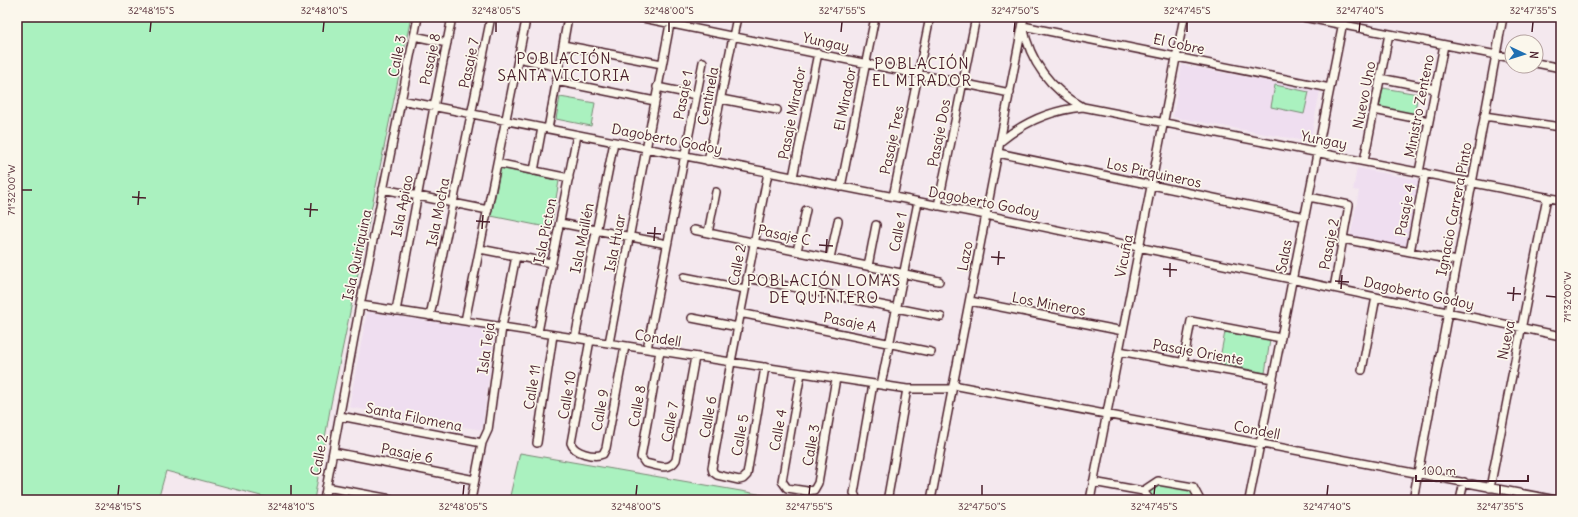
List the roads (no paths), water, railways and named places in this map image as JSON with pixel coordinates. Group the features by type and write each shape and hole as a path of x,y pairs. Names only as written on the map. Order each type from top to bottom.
{"street":[{"name":"Calle 3","path":"401,100 418,17"},
{"name":"Pasaje 8","path":"434,107 452,17"},
{"name":"Pasaje 7","path":"471,114 491,17"},
{"path":"534,171 556,81 568,17"},
{"name":"Yungay","path":"638,17 1010,93"},
{"name":"Centinela","path":"708,161 738,17"},
{"name":"El Mirador","path":"841,187 875,17"},
{"name":"Pasaje Tres","path":"893,197 930,17"},
{"name":"Pasaje Dos","path":"938,206 976,17"},
{"name":"Lazo","path":"931,500 1024,17"},
{"name":"Vicuña","path":"1090,500 1184,17"},
{"path":"1303,17 1504,56"},
{"name":"Salas","path":"1249,500 1344,17"},
{"name":"Ignacio Carrera Pinto","path":"1412,500 1503,17"},
{"path":"645,148 670,24"},
{"path":"465,321 525,25"},
{"name":"Yungay","path":"1023,26 1031,55 1041,72 1056,88 1068,98 1083,107"},
{"name":"El Cobre","path":"1023,26 1330,88"},
{"name":"Nuevo Uno","path":"1364,161 1389,34"},
{"path":"414,36 447,43"},
{"path":"563,45 662,64"},
{"name":"Ministro Zenteno","path":"1422,173 1429,122 1444,45"},
{"name":"Pasaje Mirador","path":"793,177 818,53"},
{"path":"518,58 559,67"},
{"name":"Pasaje 1","path":"647,349 703,62"},
{"path":"1544,65 1561,68"},
{"path":"1380,78 1435,89"},
{"path":"556,81 655,100"},
{"path":"657,87 696,95"},
{"path":"721,99 777,110"},
{"name":"Dagoberto Godoy","path":"401,100 938,206 1561,336"},
{"name":"Isla Quiriquina","path":"340,416 360,305 401,100"},
{"name":"Isla Apiao","path":"396,310 434,107"},
{"name":"Yungay","path":"1000,142 1018,128 1038,118 1060,110 1083,107 1561,200"},
{"path":"1374,110 1429,122"},
{"name":"Isla Mocha","path":"430,316 471,114"},
{"path":"1484,116 1561,127"},
{"name":"Isla Picton","path":"538,332 577,135"},
{"name":"Isla Maillén","path":"576,338 614,142"},
{"name":"Isla Huar","path":"609,343 645,148"},
{"name":"Los Pirquineros","path":"998,153 1305,217"},
{"path":"497,163 569,178"},
{"name":"Calle 2","path":"731,362 768,172"},
{"name":"Pasaje 4","path":"1410,252 1422,173"},
{"path":"384,189 488,210"},
{"path":"708,233 716,192"},
{"name":"Pasaje 2","path":"1309,197 1349,205 1334,288"},
{"name":"Nueva","path":"1490,488 1547,197"},
{"name":"Calle 1","path":"881,385 918,202"},
{"path":"797,251 806,210"},
{"path":"830,258 838,221"},
{"path":"560,223 667,244"},
{"path":"868,266 876,225"},
{"name":"Pasaje C","path":"694,230 939,281"},
{"path":"1343,239 1457,261"},
{"path":"480,249 551,263"},
{"name":"Isla Teja","path":"482,442 488,430 502,327 516,256"},
{"path":"684,277 745,290"},
{"path":"747,278 941,317"},
{"path":"1362,370 1376,297"},
{"name":"Los Mineros","path":"970,301 1123,331"},
{"name":"Condell","path":"360,305 907,389 953,387 1106,414 1464,482 1515,496 1556,500"},
{"name":"Pasaje A","path":"740,313 932,352"},
{"path":"692,318 738,327"},
{"path":"1183,363 1191,322 1281,338"},
{"name":"Calle 11","path":"536,444 554,335"},
{"name":"Calle 10","path":"579,452 573,449 571,444 590,340"},
{"name":"Calle 9","path":"579,452 598,456 606,450 625,346"},
{"name":"Calle 8","path":"646,463 642,460 641,456 660,351"},
{"name":"Pasaje Oriente","path":"1119,351 1273,379"},
{"name":"Calle 7","path":"646,463 667,467 674,464 676,460 695,357"},
{"name":"Calle 6","path":"717,476 713,472 712,468 731,362"},
{"name":"Calle 5","path":"717,476 738,480 743,479 747,474 765,367"},
{"name":"Calle 4","path":"789,489 784,486 782,479 801,373"},
{"name":"Calle 3","path":"789,489 810,492 817,486 836,378"},
{"path":"857,500 854,493 873,384"},
{"path":"886,500 888,496 907,389"},
{"name":"Calle 2","path":"324,500 340,416"},
{"name":"Santa Filomena","path":"340,416 482,442"},
{"path":"471,500 482,442"},
{"name":"Pasaje 6","path":"333,452 475,480"},
{"path":"1093,482 1143,490 1158,481 1193,487 1200,500"},
{"path":"1460,500 1464,482"},
{"path":"326,487 391,499"},
{"path":"1143,490 1150,500"}],"district":[{"name":"POBLACIÓN SANTA VICTORIA","path":"564,66"},
{"name":"POBLACIÓN EL MIRADOR","path":"922,72"},
{"name":"POBLACIÓN LOMAS DE QUINTERO","path":"824,288"}]}
